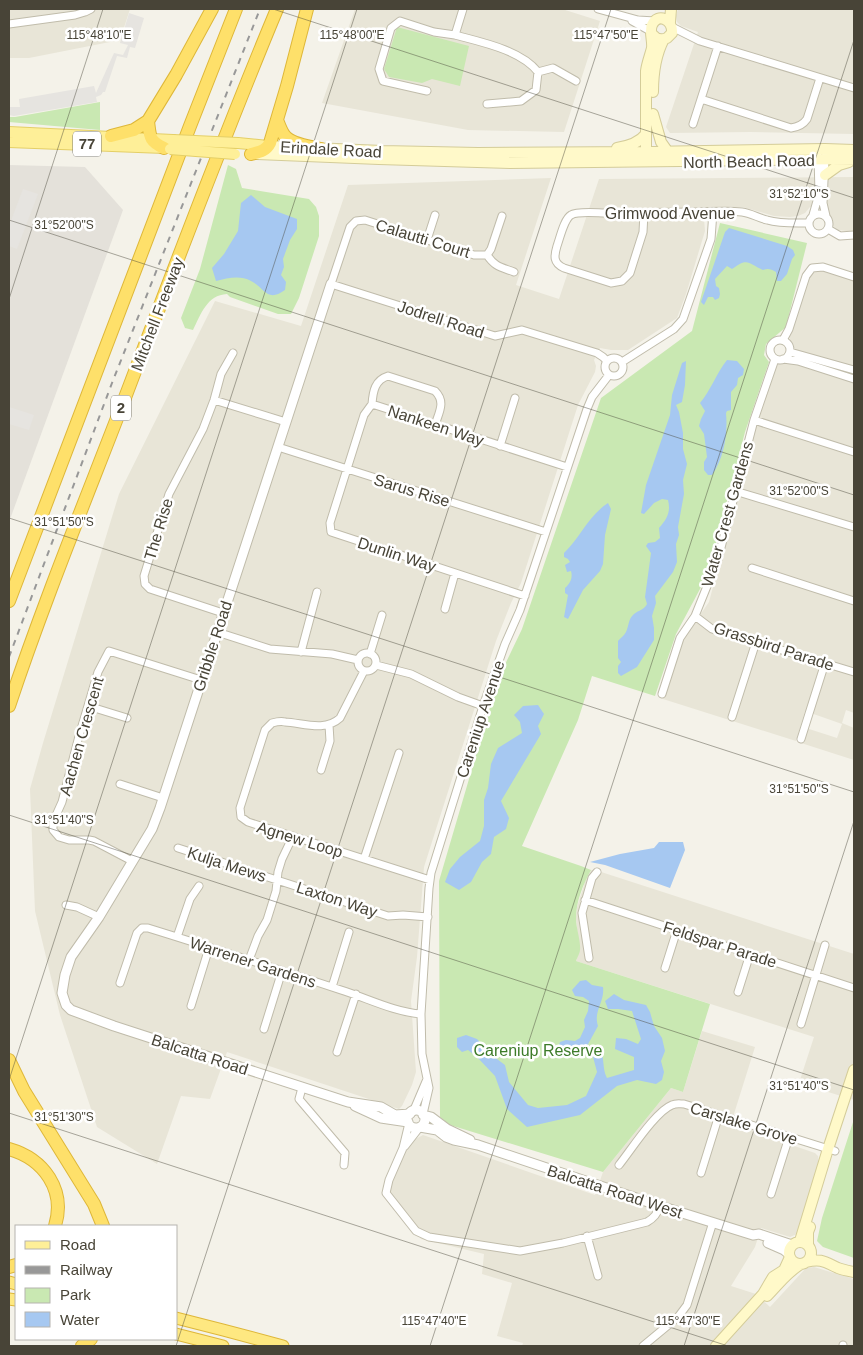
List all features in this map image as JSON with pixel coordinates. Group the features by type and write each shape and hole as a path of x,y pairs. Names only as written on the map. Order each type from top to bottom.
{"highway":[{"path":"111,136 134,130 148,122 212,9"},
{"name":"2","path":"9,600 236,9"},
{"name":"Mitchell Freeway","path":"9,706 58,566 88,494 233,117 277,9"},
{"path":"251,154 262,151 268,146 287,86 307,9"},
{"path":"277,120 284,136 288,140 321,149"},
{"path":"148,122 150,138 153,142 169,146"},
{"path":"9,717 14,690"},
{"path":"9,1060 24,1091 94,1204 103,1225"},
{"path":"9,1149 31,1158 49,1177 57,1194 58,1212 55,1225"},
{"path":"178,1319 282,1346"},
{"path":"178,1335 223,1346"}],"main road":[{"path":"649,157 646,134 646,71 652,47 654,27 664,9"},
{"path":"649,157 655,64 659,49 669,32 671,9"},
{"path":"654,27 662,19 669,32"},
{"path":"654,27 657,39 669,32"},
{"path":"653,114 661,142 668,152"},
{"name":"77","path":"9,132 150,138"},
{"path":"601,152 639,142 646,134"},
{"name":"Erindale Road","path":"9,142 169,146 238,143 321,149 478,153 601,152 649,157"},
{"name":"Erindale Road","path":"169,146 235,154 510,164 649,157"},
{"name":"North Beach Road","path":"649,157 668,152 854,150"},
{"name":"North Beach Road","path":"649,157 854,160"},
{"path":"825,175 839,165 854,160"},
{"path":"716,1346 763,1294 773,1278 784,1270 814,1219 854,1070"},
{"path":"832,1150 854,1088"},
{"path":"798,1249 794,1262 803,1263 822,1260 841,1269 854,1272"},
{"path":"721,1346 794,1268 810,1258 798,1249"},
{"path":"798,1249 854,1266"}],"street":[{"path":"9,24 76,15 90,9"},
{"path":"455,36 463,9"},
{"path":"598,9 654,27"},
{"path":"427,91 383,81 378,69 391,28 400,21 434,32 498,47 532,63 538,72 536,90 521,101 487,104"},
{"path":"669,32 854,88"},
{"path":"693,124 718,46"},
{"path":"538,72 553,68 576,81"},
{"path":"701,99 796,128 804,124 807,119 820,78"},
{"path":"821,149 825,175 823,203 829,221 828,229 822,233 816,233 811,230 809,220 813,215 819,194 822,160"},
{"path":"622,362 674,329 683,320 711,239 714,212"},
{"name":"Grimwood Avenue","path":"644,213 643,232 630,273 622,281 610,283 557,264 555,259 556,252 567,218 572,214 714,212 743,212 769,221 809,223"},
{"path":"813,215 820,213 826,216"},
{"path":"427,240 435,215"},
{"name":"Calautti Court","path":"331,284 350,227 356,221 365,220 474,255 486,255 491,249 502,216"},
{"path":"828,229 840,236 854,236"},
{"path":"486,255 498,267 514,272"},
{"path":"783,340 789,329 806,276 812,268 822,268 854,277"},
{"name":"Jodrell Road","path":"331,284 495,336 522,330 597,353 607,361"},
{"name":"Gribble Road","path":"62,993 71,957 99,917 152,829 331,284"},
{"path":"779,359 787,358 790,352 789,345 783,340 776,340 770,348 771,354 779,359 798,361 853,378 854,370 790,352"},
{"path":"233,354 221,374 214,400 286,422"},
{"path":"616,358 622,362 624,368 621,374 615,377 609,375 605,367 607,361 616,358"},
{"name":"Water Crest Gardens","path":"662,694 680,638 695,616 718,559 754,420 779,359"},
{"name":"Careniup Avenue","path":"423,1114 429,1088 422,1054 421,1014 430,880 433,865 483,706 525,596 589,403 609,375"},
{"path":"372,404 377,383 381,378 388,376 435,391 440,396 441,404 435,425"},
{"path":"500,446 515,398"},
{"name":"The Rise","path":"214,400 203,429 168,494 144,581 147,587 154,591 223,613"},
{"name":"Nankeen Way","path":"346,470 364,415 372,404 567,467"},
{"path":"754,420 854,452"},
{"name":"Sarus Rise","path":"278,447 546,532"},
{"name":"Dunlin Way","path":"346,470 330,523 331,532 525,596"},
{"path":"735,491 854,527"},
{"path":"752,568 854,601"},
{"path":"444,609 455,573"},
{"path":"301,652 317,592"},
{"path":"370,654 382,615"},
{"name":"Grassbird Parade","path":"695,616 712,628 854,672"},
{"path":"217,632 270,649 332,654 358,660"},
{"path":"732,717 756,642"},
{"name":"Aachen Crescent","path":"132,861 99,843 59,837 54,830 53,822 62,802 98,672 109,651 201,680"},
{"path":"370,654 375,658 375,668 370,671 364,671 359,667 358,660 361,655 370,654"},
{"path":"801,739 825,663"},
{"path":"376,665 410,674 458,698 483,706"},
{"path":"321,770 330,741 328,725 340,718 364,671"},
{"path":"88,706 127,718"},
{"name":"Agnew Loop","path":"328,725 305,725 284,721 272,723 266,730 240,808 241,817 248,822 430,880"},
{"path":"364,859 399,753"},
{"path":"120,784 163,798"},
{"path":"249,960 273,904 276,880 282,859 293,836"},
{"name":"Kulja Mews","path":"178,848 276,880"},
{"path":"589,958 582,914 592,878 597,872"},
{"name":"Laxton Way","path":"276,880 388,916 428,917"},
{"path":"177,937 190,899 199,886"},
{"name":"Feldspar Parade","path":"585,900 854,988"},
{"path":"66,905 77,907 99,917"},
{"name":"Warrener Gardens","path":"120,984 137,933 142,928 148,928 356,994 399,1010 421,1014"},
{"path":"665,968 677,930"},
{"path":"332,987 348,932"},
{"path":"801,1024 825,945"},
{"path":"191,1006 209,948"},
{"path":"738,992 750,954"},
{"path":"264,1029 282,971"},
{"name":"Balcatta Road","path":"62,993 65,1003 71,1010 114,1026 302,1088 348,1102 381,1107 396,1115 410,1118"},
{"path":"337,1052 356,994"},
{"path":"427,1079 410,1118 403,1148 389,1180 386,1193 416,1230 429,1237 520,1251 647,1222 654,1218 660,1206"},
{"path":"302,1088 299,1099 345,1153 344,1165"},
{"name":"Carslake Grove","path":"620,1165 663,1110 673,1104 684,1104 832,1150"},
{"path":"403,1148 425,1122 423,1114 419,1111 410,1118"},
{"name":"Balcatta Road West","path":"423,1114 478,1145"},
{"path":"701,1173 720,1115"},
{"path":"410,1118 413,1127 420,1127"},
{"name":"Balcatta Road West","path":"420,1127 432,1128 454,1140 478,1145 660,1206 753,1234 784,1250 798,1249"},
{"path":"771,1194 789,1137"},
{"path":"643,1346 678,1317 687,1305 713,1222"},
{"path":"587,1236 598,1276"}],"shaded area":[{"path":"9,9 130,9 120,40 29,58 9,58"},
{"path":"355,9 562,9 600,21 564,132 468,130 322,103"},
{"path":"678,9 854,9 854,134 670,133 666,127 698,32 681,26 677,22"},
{"path":"129,13 144,18 135,48 130,47 127,58 117,56 105,92 96,97 97,102 14,116 9,115 9,107 20,107 19,99 94,86 96,93 114,53 123,55 128,45 120,43"},
{"path":"9,165 85,167 123,210 9,522"},
{"path":"854,177 854,232 838,230 831,224 827,208 810,207 805,213 790,217 774,216 743,207 703,207 705,231 677,318 628,350 600,348 594,360 595,372 578,405 521,583 496,641 424,867 417,957 411,1001 416,1072 402,1106 399,1109 227,1052 210,1099 181,1096 157,1164 97,1127 60,1015 35,911 30,789 119,494 215,301 301,326 348,185 551,178 516,285 559,299 599,179"},
{"path":"23,189 38,194 17,249 9,246 9,226"},
{"path":"824,271 854,280 854,713 846,710 842,723 854,728 854,760 801,743 806,728 837,738 842,724 805,711 796,741 663,699 680,644 709,602 760,411 775,367 786,363 795,350 789,337 811,272"},
{"path":"9,407 34,415 29,430 9,424"},
{"path":"591,870 854,954 854,1100 799,1083 814,1037 576,961 580,949 576,918 577,907"},
{"path":"702,1031 755,1047 733,1117 762,1135 815,1153 818,1156 819,1163 797,1234 790,1237 761,1228 755,1247 731,1286 756,1294 770,1307 806,1268 814,1267 854,1279 854,1346 522,1346 523,1343 497,1336 512,1283 482,1274 484,1254 421,1239 390,1194 389,1190 395,1172 410,1142 423,1135 595,1195 603,1172 671,1088 683,1092"}],"green space":[{"path":"397,27 469,46 460,86 432,79 422,83 389,77 384,69"},
{"path":"100,102 100,130 9,122 9,117"},
{"path":"228,165 236,169 242,188 309,199 316,207 319,216 319,236 299,298 291,314 278,314 230,297 227,294 220,295 206,306 193,330 185,328 181,318 200,269"},
{"name":"Careniup Reserve","path":"720,223 807,243 786,327 766,344 764,355 769,362 745,432 708,574 676,634 655,696 592,676 578,720 522,846 591,870 583,887 576,912 580,953 576,961 710,1004 683,1092 671,1088 603,1172 450,1125 440,1117 439,881 499,677 522,629 601,398 692,331"},
{"path":"854,1119 854,1258 823,1247 817,1241 822,1218"}],"water":[{"path":"251,195 265,207 297,219 297,229 290,240 283,259 284,267 281,275 286,282 285,290 279,294 270,295 256,284 243,278 229,278 216,281 212,268 224,254 238,231 241,203"},
{"path":"729,228 787,246 793,250 795,255 787,274 781,281 777,281 776,272 768,269 763,270 748,262 741,263 732,269 727,266 715,279 716,286 719,288 719,298 715,300 713,297 708,297 704,305 701,302 725,232"},
{"path":"727,360 737,361 744,369 743,375 738,378 737,385 731,392 731,410 726,413 726,437 720,461 712,475 708,475 704,470 704,462 707,457 704,434 699,426 705,411 700,403"},
{"path":"686,361 682,402 676,405 683,433 683,449 687,464 683,480 684,494 678,527 679,535 676,544 677,562 673,572 655,596 656,603 652,616 654,640 637,667 621,676 618,673 618,666 621,662 618,658 618,641 626,632 632,616 647,604 645,597 651,553 646,546 648,543 655,542 660,538 659,528 669,512 668,500 662,499 654,503 644,514 641,513 646,485 670,415 672,395 682,363"},
{"path":"608,503 611,509 605,535 603,564 600,571 583,590 568,619 564,617 568,595 565,593 565,588 571,581 572,574 571,571 567,572 565,565 570,562 564,557 564,553 595,514"},
{"path":"538,705 544,714 538,726 541,734 501,801 509,818 506,829 494,837 491,854 482,862 471,882 459,890 445,882 450,869 460,857 480,841 484,826 484,800 488,788 491,764 498,748 522,733 520,722 514,715 523,706"},
{"path":"659,842 683,842 685,850 670,888 605,865 590,862 654,848"},
{"path":"586,980 592,985 603,987 597,1016 598,1026 587,1046 581,1050 559,1046 560,1042 566,1040 575,1041 580,1038 585,1027 584,1020 588,1011 589,1001 583,997 575,996 572,990 580,981"},
{"path":"614,994 624,1000 646,1005 650,1012 654,1026 662,1038 665,1051 661,1061 664,1072 662,1080 656,1084 637,1080 617,1086 580,1115 527,1127 507,1109 495,1076 468,1050 462,1052 457,1047 457,1038 466,1035 477,1039 493,1056 505,1065 509,1082 528,1105 538,1108 567,1105 586,1096 597,1072 592,1053 597,1051 602,1054 607,1078 634,1070 634,1057 615,1049 616,1038 626,1039 638,1044 641,1039 632,1011 608,1009 605,1001"}],"railway":[{"path":"9,657 112,383 260,9"}]}
